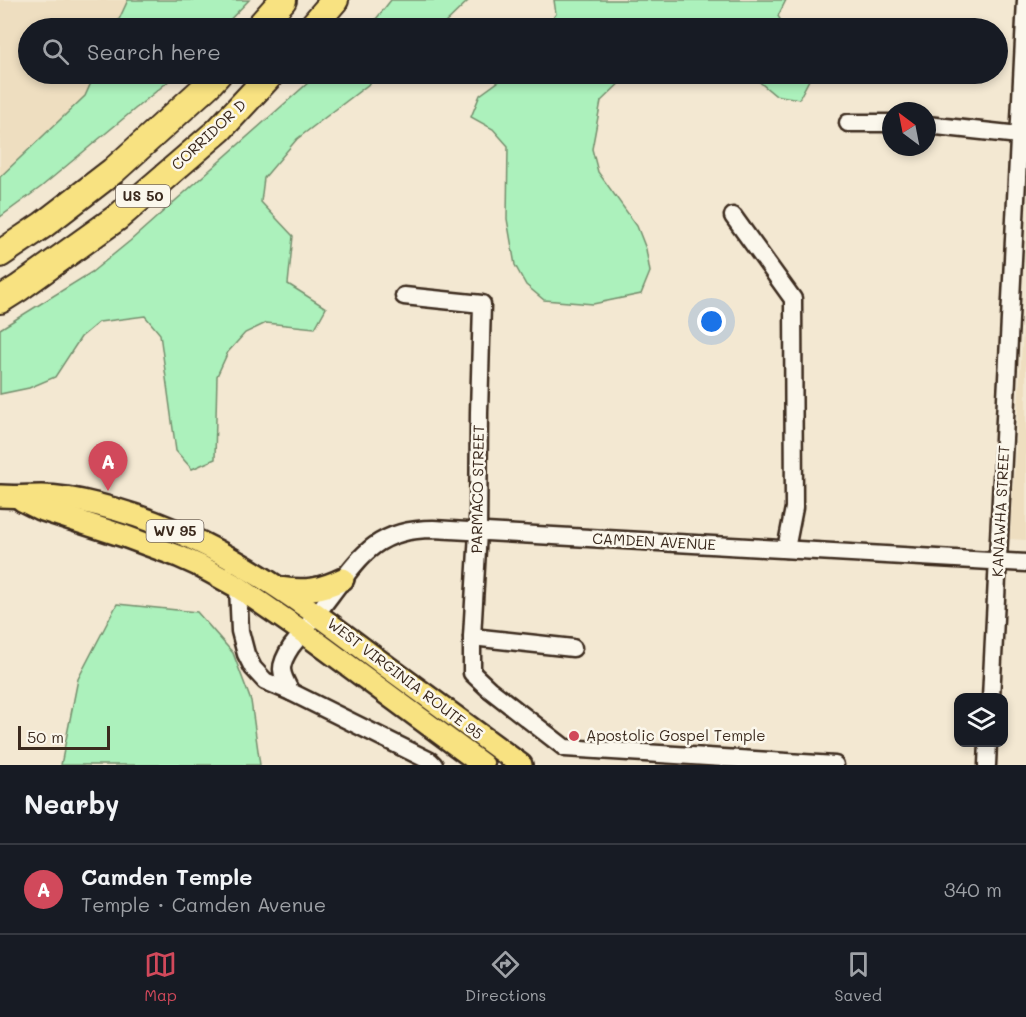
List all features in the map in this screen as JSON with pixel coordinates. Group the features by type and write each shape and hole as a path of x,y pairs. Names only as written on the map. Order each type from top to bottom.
{"highway":[{"path":"267,18 283,0"},
{"path":"320,18 335,0"},
{"name":"US 50","path":"0,254 43,225 113,171 209,84"},
{"name":"CORRIDOR D","path":"0,300 118,217 219,130 262,84"}],"main road":[{"name":"WV 95","path":"8,497 42,496 79,501 141,517 221,552 279,587 317,614"},
{"name":"WV 95","path":"8,497 124,536 198,565 238,587 303,632"},
{"path":"279,587 303,591 343,579"},
{"name":"WEST VIRGINIA ROUTE 95","path":"317,614 521,765"},
{"name":"WEST VIRGINIA ROUTE 95","path":"303,632 483,765"}],"street":[{"name":"KANAWHA STREET","path":"991,693 1026,0"},
{"path":"848,123 882,123"},
{"path":"936,126 1019,135"},
{"path":"734,216 793,299 794,508 786,549"},
{"name":"PARMACO STREET","path":"404,296 482,304 478,532 472,673 565,748 835,765"},
{"name":"CAMDEN AVENUE","path":"291,692 282,676 283,659 360,557 389,537 421,529 1026,563"},
{"path":"238,587 240,631 246,654 253,668 264,681 291,692 434,765"},
{"path":"472,637 573,648"},
{"path":"987,765 988,747"}],"shaded area":[{"path":"0,0 128,0 120,18 18,18 18,84 90,84 85,96 0,177"},
{"path":"1026,298 1026,540 1010,539"}],"green space":[{"path":"128,0 249,0 232,18 120,18"},
{"path":"391,0 469,0 450,18 377,18"},
{"path":"554,0 786,0 778,16 779,18 553,18 556,14"},
{"path":"90,84 165,84 41,187 0,217 0,177 85,96"},
{"path":"307,84 369,84 297,139 264,178 261,202 293,236 288,284 326,308 315,328 266,323 245,333 228,352 217,376 215,459 192,469 176,451 160,334 145,316 99,322 81,337 55,377 29,388 0,394 0,329 92,272"},
{"path":"495,84 619,84 601,101 592,149 598,172 637,226 646,249 650,272 641,294 593,304 544,300 526,285 515,265 507,219 508,146 493,129 471,117 480,95"},
{"path":"762,84 807,84 799,99 775,95"},
{"path":"117,604 197,612 233,653 251,701 260,765 61,765 78,679"}],"place":[{"name":"Camden Temple","path":"108,491"},
{"name":"Apostolic Gospel Temple","path":"574,736"}]}
